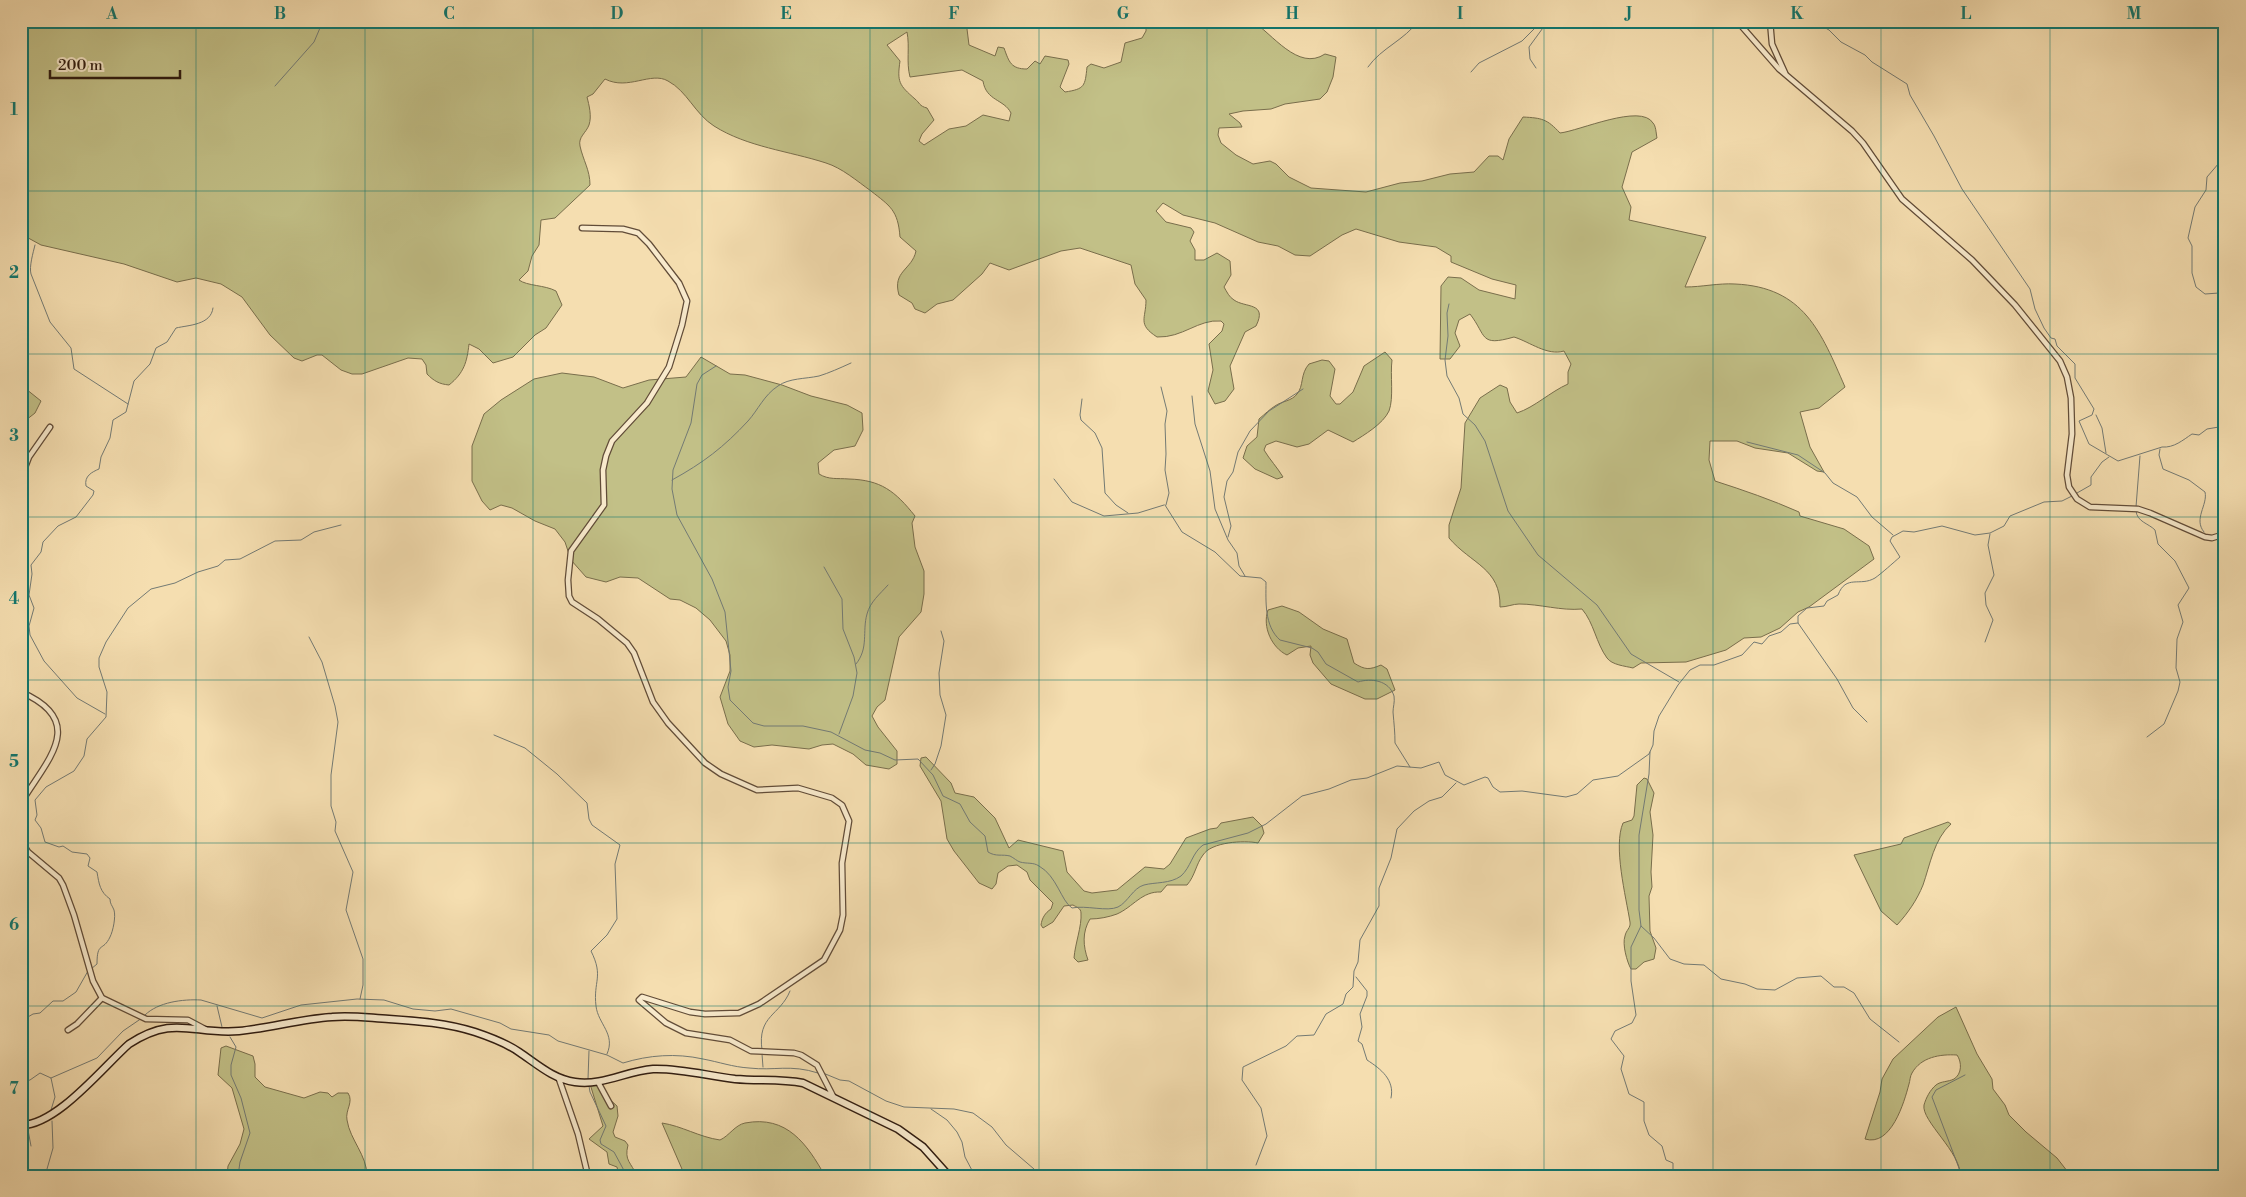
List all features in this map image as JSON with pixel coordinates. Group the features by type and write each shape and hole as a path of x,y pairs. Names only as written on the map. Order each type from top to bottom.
{"street":[{"path":"1737,21 1785,74 1856,134 1902,199 1972,260 2015,306 2060,361 2067,377 2071,398 2072,434 2067,475 2069,487 2077,499 2090,507 2128,508 2150,513 2204,537 2212,538 2225,534"},
{"path":"1770,21 1772,44 1785,74"},
{"path":"582,228 623,229 638,233 649,244 679,283 686,301 682,325 669,367 647,403 612,441 606,456 603,470 604,505 571,551 568,580 569,596 572,602 598,619 627,643 634,652 654,702 668,723 705,763 721,774 757,790 798,788 832,798 842,805 849,821 841,872 842,915 840,930 824,960 759,1004 739,1013 705,1014 690,1012 642,997 639,1000 666,1023 686,1033 730,1040 751,1050 794,1053 807,1058 819,1069 833,1098"},
{"path":"21,478 29,457 50,427"},
{"path":"21,692 37,698 51,712 56,722 58,737 55,750 21,803"},
{"path":"21,841 28,852 59,878 63,885 74,915 93,981 102,998 146,1019 188,1020 205,1029"},
{"path":"68,1030 102,998"},
{"path":"21,1125 38,1123 56,1113 116,1055 140,1036 176,1026 236,1031 340,1016 417,1021 474,1032 499,1041 559,1078 576,1082 598,1082 652,1069 681,1070 734,1078 792,1081 814,1088 910,1136 923,1147 949,1176"},
{"path":"559,1078 578,1134 588,1176"},
{"path":"598,1082 611,1106"}],"shaded area":[{"path":"21,21 966,21 969,45 995,56 998,47 1004,48 1009,61 1017,68 1027,69 1035,61 1040,64 1045,56 1068,60 1069,64 1060,87 1065,92 1077,90 1083,86 1087,67 1091,64 1104,68 1121,62 1125,43 1142,38 1146,31 1146,21 1252,21 1295,55 1305,58 1315,58 1325,54 1336,57 1333,77 1327,92 1320,99 1285,104 1271,109 1229,114 1242,127 1219,128 1218,135 1221,143 1236,155 1253,164 1270,161 1276,164 1289,177 1311,188 1366,192 1400,183 1422,181 1450,174 1474,172 1489,156 1498,156 1503,160 1509,139 1523,117 1544,120 1560,133 1623,117 1636,116 1646,118 1653,123 1657,138 1632,152 1622,187 1631,207 1629,220 1706,237 1685,287 1735,284 1759,287 1778,294 1794,303 1818,331 1845,387 1819,408 1800,412 1810,447 1824,472 1817,471 1788,453 1755,448 1737,441 1710,441 1709,460 1715,481 1799,512 1800,516 1844,529 1869,546 1874,559 1809,607 1798,612 1780,628 1761,637 1744,638 1726,650 1686,662 1641,663 1633,668 1615,664 1603,652 1582,609 1519,604 1500,607 1496,583 1483,568 1449,538 1449,525 1461,488 1465,423 1480,398 1500,385 1507,388 1510,402 1517,413 1568,384 1568,372 1571,364 1564,351 1551,352 1514,337 1495,341 1489,340 1482,334 1470,314 1459,320 1455,333 1460,346 1450,359 1440,359 1441,286 1448,277 1461,278 1479,290 1515,299 1516,285 1492,279 1451,262 1451,256 1436,247 1399,242 1356,229 1342,235 1310,256 1295,255 1278,246 1258,242 1215,223 1183,215 1163,203 1156,211 1166,222 1191,228 1194,232 1190,241 1195,250 1195,260 1204,260 1217,253 1230,261 1231,275 1224,287 1232,299 1254,307 1259,313 1256,326 1245,332 1230,366 1234,389 1225,401 1215,404 1208,391 1213,370 1209,344 1222,331 1224,324 1221,321 1213,321 1175,335 1157,337 1145,325 1146,300 1135,284 1131,265 1080,248 1061,251 1009,270 990,263 982,274 953,300 937,304 925,313 915,309 912,303 899,295 898,281 911,263 916,251 900,237 895,215 883,201 849,175 832,165 754,144 714,126 701,115 675,85 661,79 654,78 622,83 605,79 593,94 587,97 590,122 580,143 590,185 555,218 541,220 539,245 532,256 528,271 519,280 556,291 562,305 546,328 535,335 513,357 493,363 479,349 469,344 464,367 449,385 432,379 427,374 426,365 422,359 408,358 362,374 352,374 341,370 322,355 302,361 294,358 270,335 242,297 221,284 196,278 177,282 124,264 41,245 21,234","holes":["907,32 910,77 962,70 983,81 985,88 991,96 1008,108 1011,113 1009,121 983,115 966,126 949,129 924,145 919,141 922,134 934,120 927,108 921,105 900,83 900,61 887,45"]},
{"path":"1385,352 1392,360 1390,406 1386,416 1373,429 1353,442 1328,430 1309,444 1297,447 1276,441 1266,445 1264,450 1283,477 1277,479 1255,469 1243,458 1247,446 1257,437 1259,419 1275,406 1295,396 1301,387 1304,372 1309,364 1322,360 1329,361 1335,369 1330,396 1336,404 1340,404 1353,392 1364,366"},
{"path":"701,357 730,374 745,375 782,385 811,396 847,405 862,413 863,430 855,446 834,450 818,463 819,474 830,478 860,480 879,485 901,500 915,516 912,523 915,547 924,571 924,594 921,612 899,637 885,700 877,707 872,716 878,727 897,751 897,764 889,769 866,765 853,754 833,744 809,749 772,745 754,747 740,741 728,724 720,697 730,671 730,655 726,641 710,620 696,608 680,600 670,599 638,578 620,577 606,582 586,577 571,560 565,542 555,529 535,521 512,508 501,505 490,510 482,501 472,481 472,446 484,414 501,400 534,379 562,373 594,377 623,388 649,380 686,377"},
{"path":"21,385 41,401 35,413 21,424"},
{"path":"1282,606 1299,612 1323,629 1347,639 1354,663 1367,668 1381,665 1387,669 1395,690 1377,699 1365,699 1331,684 1313,663 1310,655 1311,646 1298,648 1287,655 1282,652 1273,642 1267,630 1266,617 1268,610"},
{"path":"926,757 951,783 955,793 974,797 995,818 1009,848 1018,840 1063,851 1067,872 1084,891 1092,893 1117,890 1145,867 1164,869 1170,864 1186,838 1217,828 1221,823 1253,817 1262,826 1264,833 1258,843 1228,843 1213,847 1207,851 1187,885 1167,885 1161,892 1148,894 1117,914 1104,918 1090,919 1084,939 1088,960 1078,962 1074,958 1080,924 1081,911 1079,909 1073,905 1064,906 1053,922 1043,928 1041,925 1042,920 1051,909 1053,903 1030,880 1027,872 1017,865 1008,866 998,873 996,884 992,889 979,883 954,851 947,839 941,801 920,766 921,758"},
{"path":"1644,778 1647,779 1654,793 1650,812 1653,835 1652,887 1649,896 1650,931 1656,948 1654,959 1644,962 1636,969 1631,969 1624,939 1630,924 1621,872 1619,845 1623,823 1632,820 1634,816 1637,785"},
{"path":"1948,822 1951,824 1940,837 1921,891 1897,925 1881,911 1854,855 1901,844 1904,838"},
{"path":"1956,1007 1977,1054 1992,1079 1993,1089 2005,1105 2009,1115 2057,1158 2071,1176 1960,1176 1955,1157 1929,1120 1924,1105 1928,1094 1936,1085 1954,1079 1959,1074 1960,1064 1957,1055 1938,1056 1920,1063 1911,1074 1907,1092 1895,1122 1882,1136 1874,1140 1865,1139 1880,1092 1882,1079 1893,1059 1938,1017"},
{"path":"226,1046 253,1056 255,1077 265,1087 304,1098 320,1092 328,1093 332,1097 338,1093 348,1093 350,1103 347,1120 351,1134 364,1161 367,1176 227,1176 228,1166 240,1144 244,1129 232,1088 218,1075 221,1048"},
{"path":"590,1084 598,1084 605,1095 617,1106 618,1116 613,1132 615,1137 625,1141 628,1145 627,1155 637,1176 619,1176 617,1167 609,1164 607,1152 589,1139 603,1126"},
{"path":"662,1123 720,1140 745,1123 773,1123 794,1134 803,1143 825,1176 685,1176"}],"waterway":[{"path":"275,86 314,42 323,21"},
{"path":"1368,67 1379,54 1407,34 1418,21"},
{"path":"1536,68 1530,59 1529,47 1548,21"},
{"path":"1813,21 1829,30 1841,42 1865,55 1872,62 1907,84 1910,95 1962,189 2030,289 2035,309 2044,328 2051,338 2055,339 2057,346 2075,364 2075,378 2094,409 2092,415 2079,421 2089,444 2118,461 2174,445 2192,434 2199,435 2207,429 2225,426"},
{"path":"1471,72 1479,63 1522,41 1535,28 1544,26"},
{"path":"2225,156 2207,177 2206,190 2195,207 2188,238 2192,246 2192,273 2196,287 2205,294 2219,293 2225,296"},
{"path":"35,245 31,274 50,322 71,348 74,369 128,404"},
{"path":"1449,304 1445,360 1447,376 1459,398 1463,414 1475,425 1485,441 1508,511 1538,555 1597,605 1631,654 1679,682"},
{"path":"2225,304 2225,311"},
{"path":"105,714 77,698 44,661 30,635 29,626 34,608 29,595 32,574 31,565 41,552 43,542 58,526 76,517 93,495 94,491 86,486 87,477 99,469 101,457 110,438 113,420 126,412 134,381 150,364 156,348 167,342 176,328 204,321 211,314 213,308"},
{"path":"672,480 722,447 748,421 765,398 782,383 819,376 851,363"},
{"path":"716,366 702,375 697,384 691,423 673,470 672,489 677,515 712,579 725,612 731,671 728,687 730,700 753,723 764,726 803,726 831,732 865,750 880,753 895,760 918,759 933,775 943,796 960,804 970,822 985,836 988,852 1010,856 1020,862 1039,866 1050,876 1068,905 1072,908 1108,909 1118,907 1144,885 1177,879 1203,845 1248,833 1266,824 1302,796 1329,789 1351,780 1367,778 1397,766 1421,768 1439,762 1445,775 1464,785 1485,777 1500,792 1522,791 1566,797 1577,794 1593,780 1618,776 1649,754 1653,745 1654,731 1659,716 1678,685 1690,670 1700,665 1714,665 1742,655 1754,642 1762,644 1769,636 1781,632 1790,624 1798,623"},
{"path":"1161,387 1167,411 1165,424 1165,470 1169,493 1166,505"},
{"path":"1228,537 1231,526 1224,497 1227,481 1233,472 1238,452 1250,431 1269,411 1303,389"},
{"path":"1192,396 1195,424 1210,471 1215,509 1228,540 1237,553 1239,566 1245,576"},
{"path":"1082,399 1081,420 1095,433 1102,448 1105,493 1116,505 1128,513"},
{"path":"2096,415 2102,428 2106,453"},
{"path":"1747,442 1798,455 1825,473 1833,483 1857,497 1872,517 1893,535"},
{"path":"2160,449 2159,455 2163,469 2189,480 2205,492 2205,502 2200,517 2201,527 2204,532"},
{"path":"2136,507 2140,456"},
{"path":"2077,493 2091,485 2091,477 2102,462 2109,457"},
{"path":"1054,479 1072,502 1104,516 1138,513 1164,505"},
{"path":"1867,722 1853,708 1837,679 1798,623 1798,616 1807,608 1824,606 1827,601 1838,595 1841,589 1849,583 1864,582 1875,578 1900,557 1890,541 1892,537 1903,531 1914,532 1942,526 1975,535 1990,533 2004,526 2010,516 2044,502 2062,501 2072,496"},
{"path":"1165,505 1182,532 1215,552 1240,576 1261,578 1266,582 1267,613 1271,628 1280,640 1312,648 1318,652 1326,664 1358,682 1374,680 1388,686 1394,696 1395,743 1410,767"},
{"path":"2136,511 2138,518 2155,530 2158,544 2175,561 2189,588 2178,605 2183,622 2177,639 2176,668 2180,682 2178,691 2164,724 2147,737"},
{"path":"91,969 97,964 99,949 107,942 111,934 115,913 110,899 100,887 97,872 88,866 90,858 87,854 72,852 63,846 59,847 45,842 41,828 35,820 37,815 35,800 46,787 74,771 84,756 87,739 106,717 107,692 99,667 99,658 106,642 128,608 151,589 175,583 198,572 218,566 225,560 240,559 275,541 301,540 314,532 341,525"},
{"path":"1985,642 1993,620 1986,605 1985,593 1994,575 1988,545 1990,534"},
{"path":"824,567 842,599 843,629 854,657 857,673 853,696 839,734"},
{"path":"856,664 864,646 868,610 888,585"},
{"path":"931,770 941,746 946,715 940,695 939,673 944,641 941,631"},
{"path":"309,637 322,662 338,722 331,775 331,806 336,822 335,831 353,872 346,910 363,959 363,985 360,999"},
{"path":"494,735 525,748 557,774 587,803 589,819 592,825 620,845 615,864 617,919 607,935 591,951 598,973 595,998 597,1012 609,1041 607,1054"},
{"path":"1650,752 1649,774 1639,835 1639,910 1641,926 1631,947 1631,981 1636,1015 1632,1023 1615,1031 1611,1039 1624,1056 1621,1069 1629,1094 1644,1102 1644,1121 1649,1135 1662,1146 1666,1160 1673,1163 1673,1176"},
{"path":"1256,1165 1267,1136 1261,1108 1242,1080 1243,1067 1286,1046 1297,1036 1314,1035 1326,1014 1343,1004 1346,994 1353,987 1360,940 1379,906 1379,888 1391,858 1397,829 1414,811 1429,801 1442,797 1456,783"},
{"path":"1641,926 1654,938 1670,959 1684,964 1704,965 1721,979 1745,984 1757,989 1775,990 1797,978 1821,976 1834,987 1844,987 1854,993 1870,1019 1899,1042"},
{"path":"21,1021 33,1014 40,1013 53,1001 63,1001 76,992 88,971"},
{"path":"1356,977 1367,991 1360,1014 1362,1027 1358,1041 1362,1044 1367,1060 1382,1071 1389,1080 1392,1092 1391,1098"},
{"path":"762,1050 761,1038 766,1023 781,1006 790,991"},
{"path":"145,1015 164,1004 186,1000 201,1000 262,1018 301,1005 357,999 384,1000 413,1009 435,1011 451,1009 500,1023 511,1029 549,1035 558,1041 607,1055 623,1063 643,1058 683,1056 732,1066 758,1069 791,1068 818,1073"},
{"path":"217,1006 222,1027"},
{"path":"51,1078 97,1058 123,1031 142,1018"},
{"path":"230,1037 236,1047 231,1065 231,1075 241,1098 250,1133 240,1162 238,1176"},
{"path":"588,1079 589,1051"},
{"path":"762,1054 763,1067"},
{"path":"21,1082 30,1080 40,1073 51,1078 55,1097 51,1110"},
{"path":"823,1073 840,1080 849,1081 886,1101 904,1107 954,1109 973,1113 992,1127 1006,1145 1034,1169 1036,1176"},
{"path":"1962,1176 1932,1097 1936,1090 1965,1075"},
{"path":"589,1086 606,1126 600,1140 601,1144 614,1152 627,1176"},
{"path":"21,1106 27,1122"},
{"path":"931,1109 947,1120 957,1132 962,1142 965,1157 975,1176"},
{"path":"45,1176 53,1148 52,1121"},
{"path":"28,1130 31,1146"}]}
